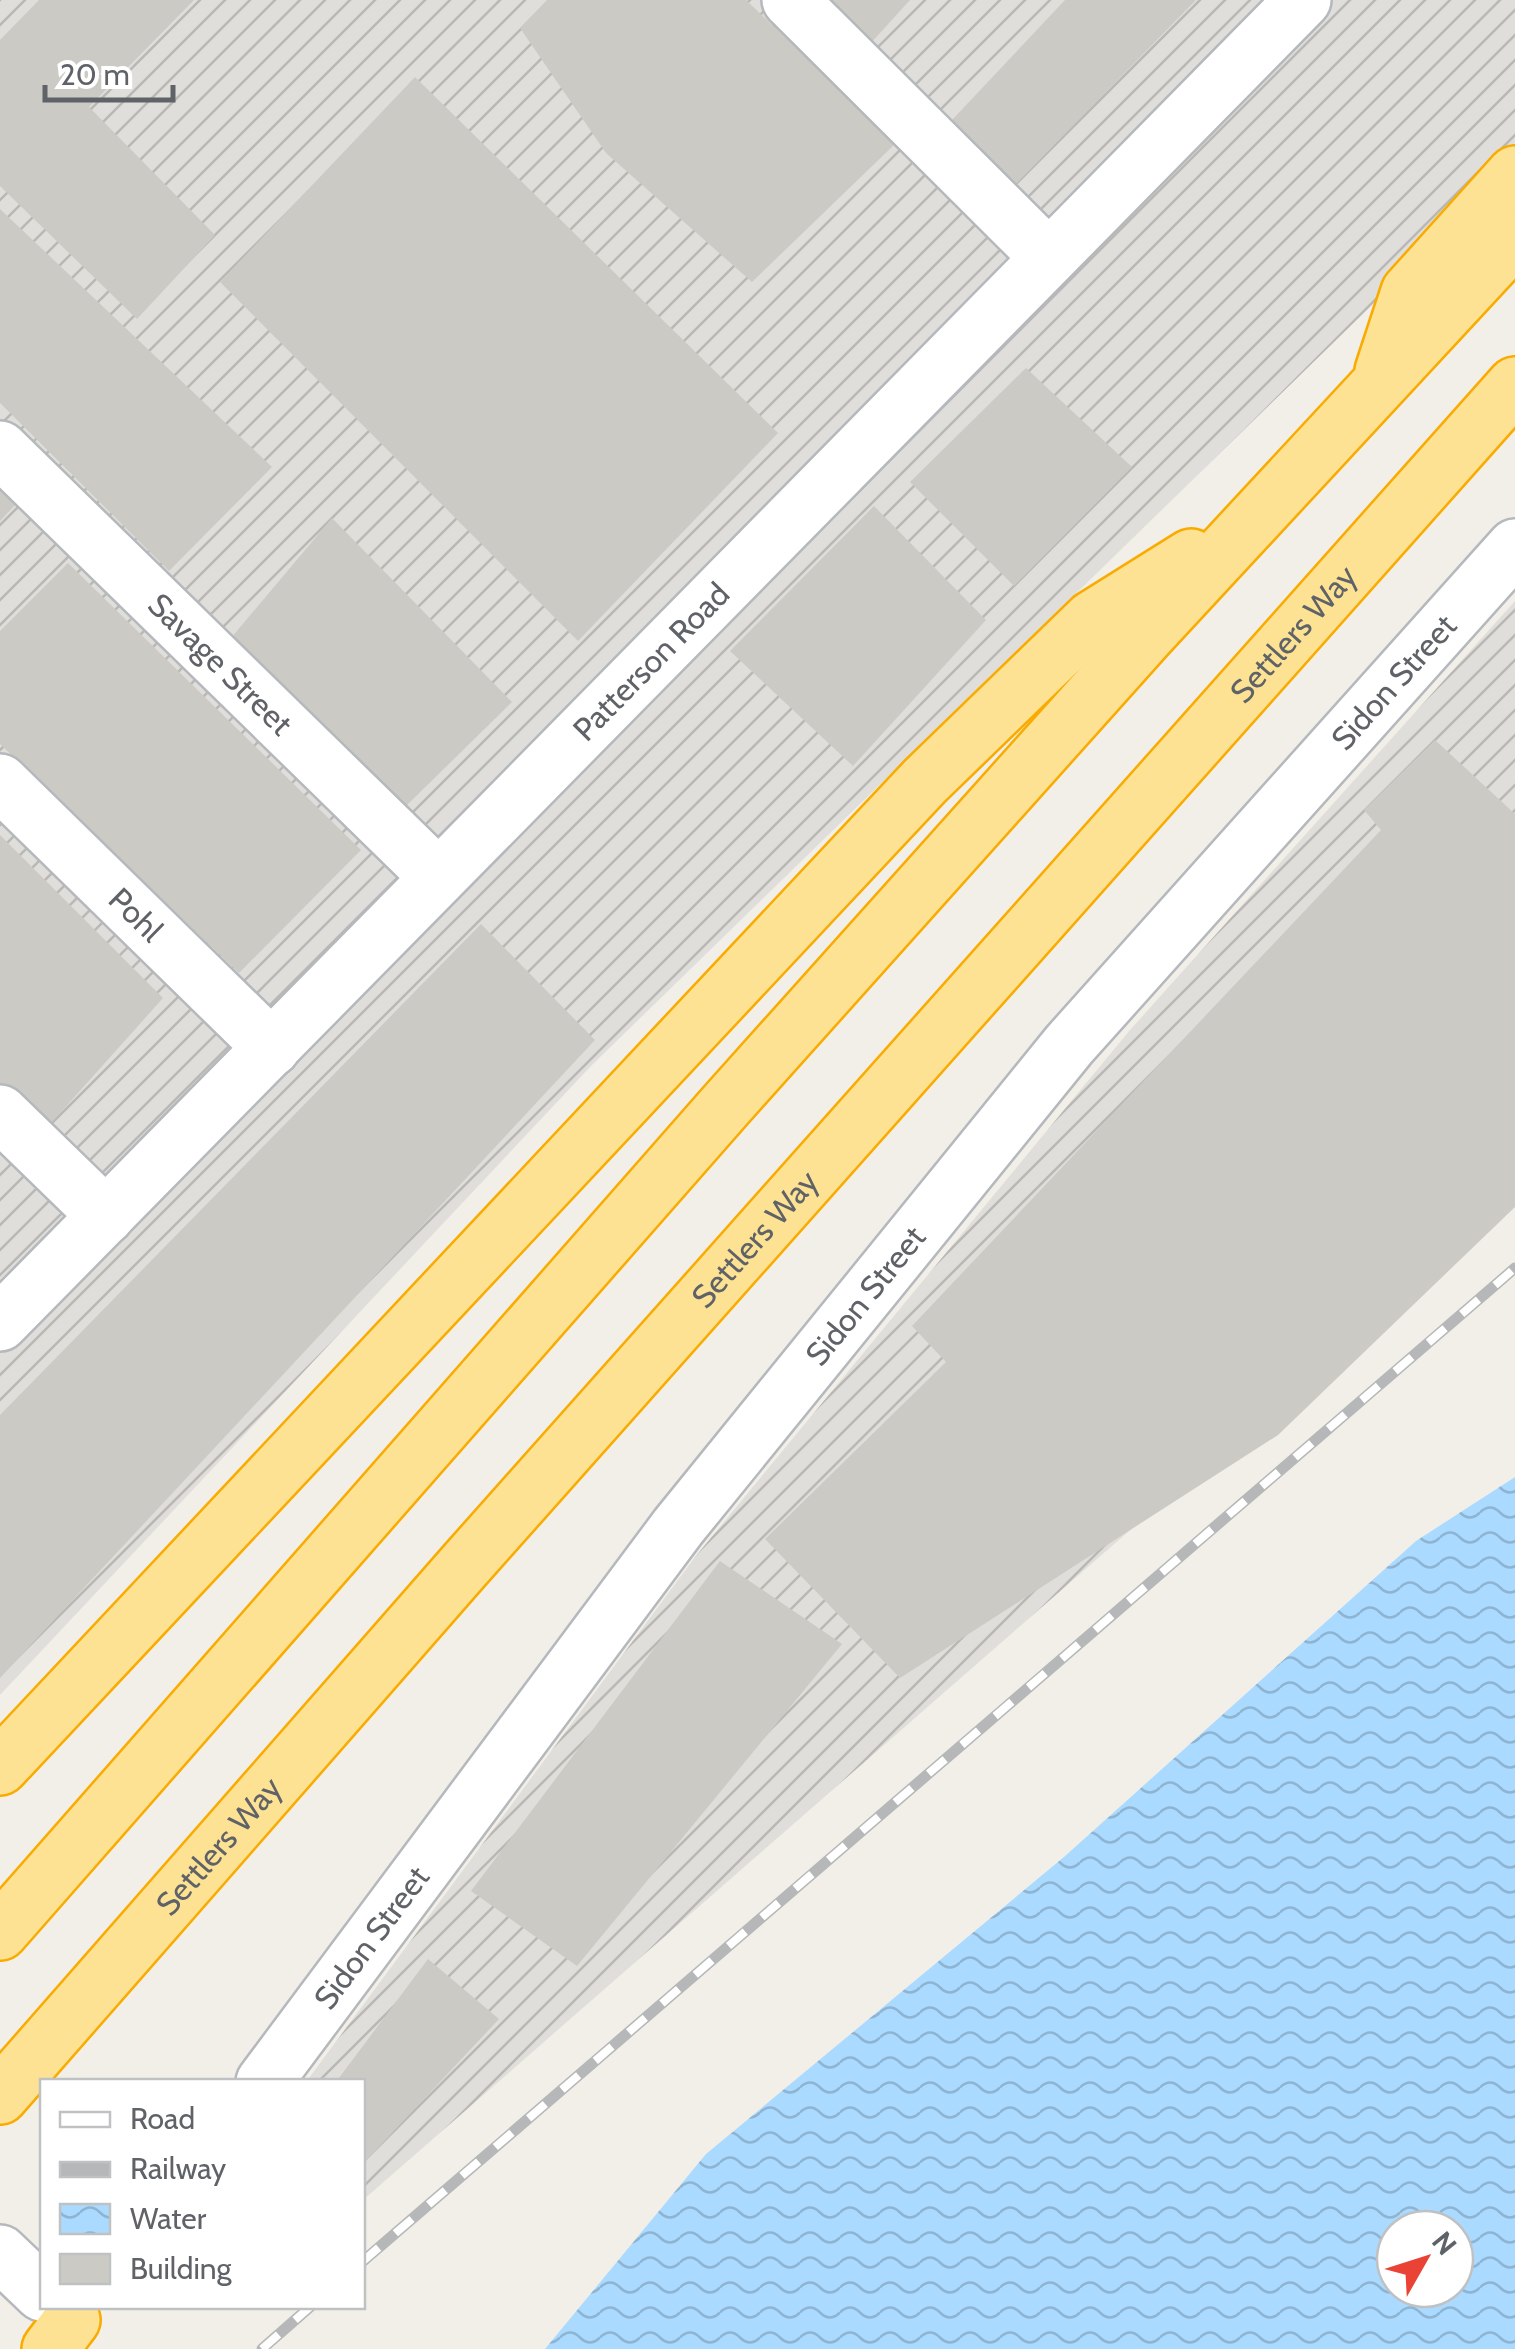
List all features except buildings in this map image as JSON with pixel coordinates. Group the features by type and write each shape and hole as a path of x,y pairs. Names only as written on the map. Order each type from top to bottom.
{"highway":[{"path":"1376,392 1409,292 1515,174"},
{"path":"0,1932 739,1090 1258,510 1376,392 1515,238"},
{"name":"Settlers Way","path":"6,2089 478,1550 1515,385"},
{"path":"0,1767 680,1037 1049,656 1092,620 1258,510"}],"street":[{"path":"790,0 1048,257"},
{"name":"Patterson Road","path":"0,1323 1303,0"},
{"name":"Savage Street","path":"0,449 438,878"},
{"name":"Sidon Street","path":"266,2079 678,1528 1032,1090 1515,547"},
{"name":"Pohl","path":"0,782 272,1048"},
{"path":"0,1113 106,1216"},
{"path":"0,2253 40,2294"}],"shaded area":[{"path":"0,0 1515,0 1515,143 1407,271 591,1066 0,1695"},
{"path":"1515,601 1515,1194 365,2198 365,2079 308,2079 695,1557 1130,1030"}],"water":[{"path":"1515,1477 1515,2349 545,2349 706,2154 1064,1857 1416,1541"}],"railway":[{"path":"365,2259 1515,1268"},
{"path":"262,2349 308,2309"}]}
